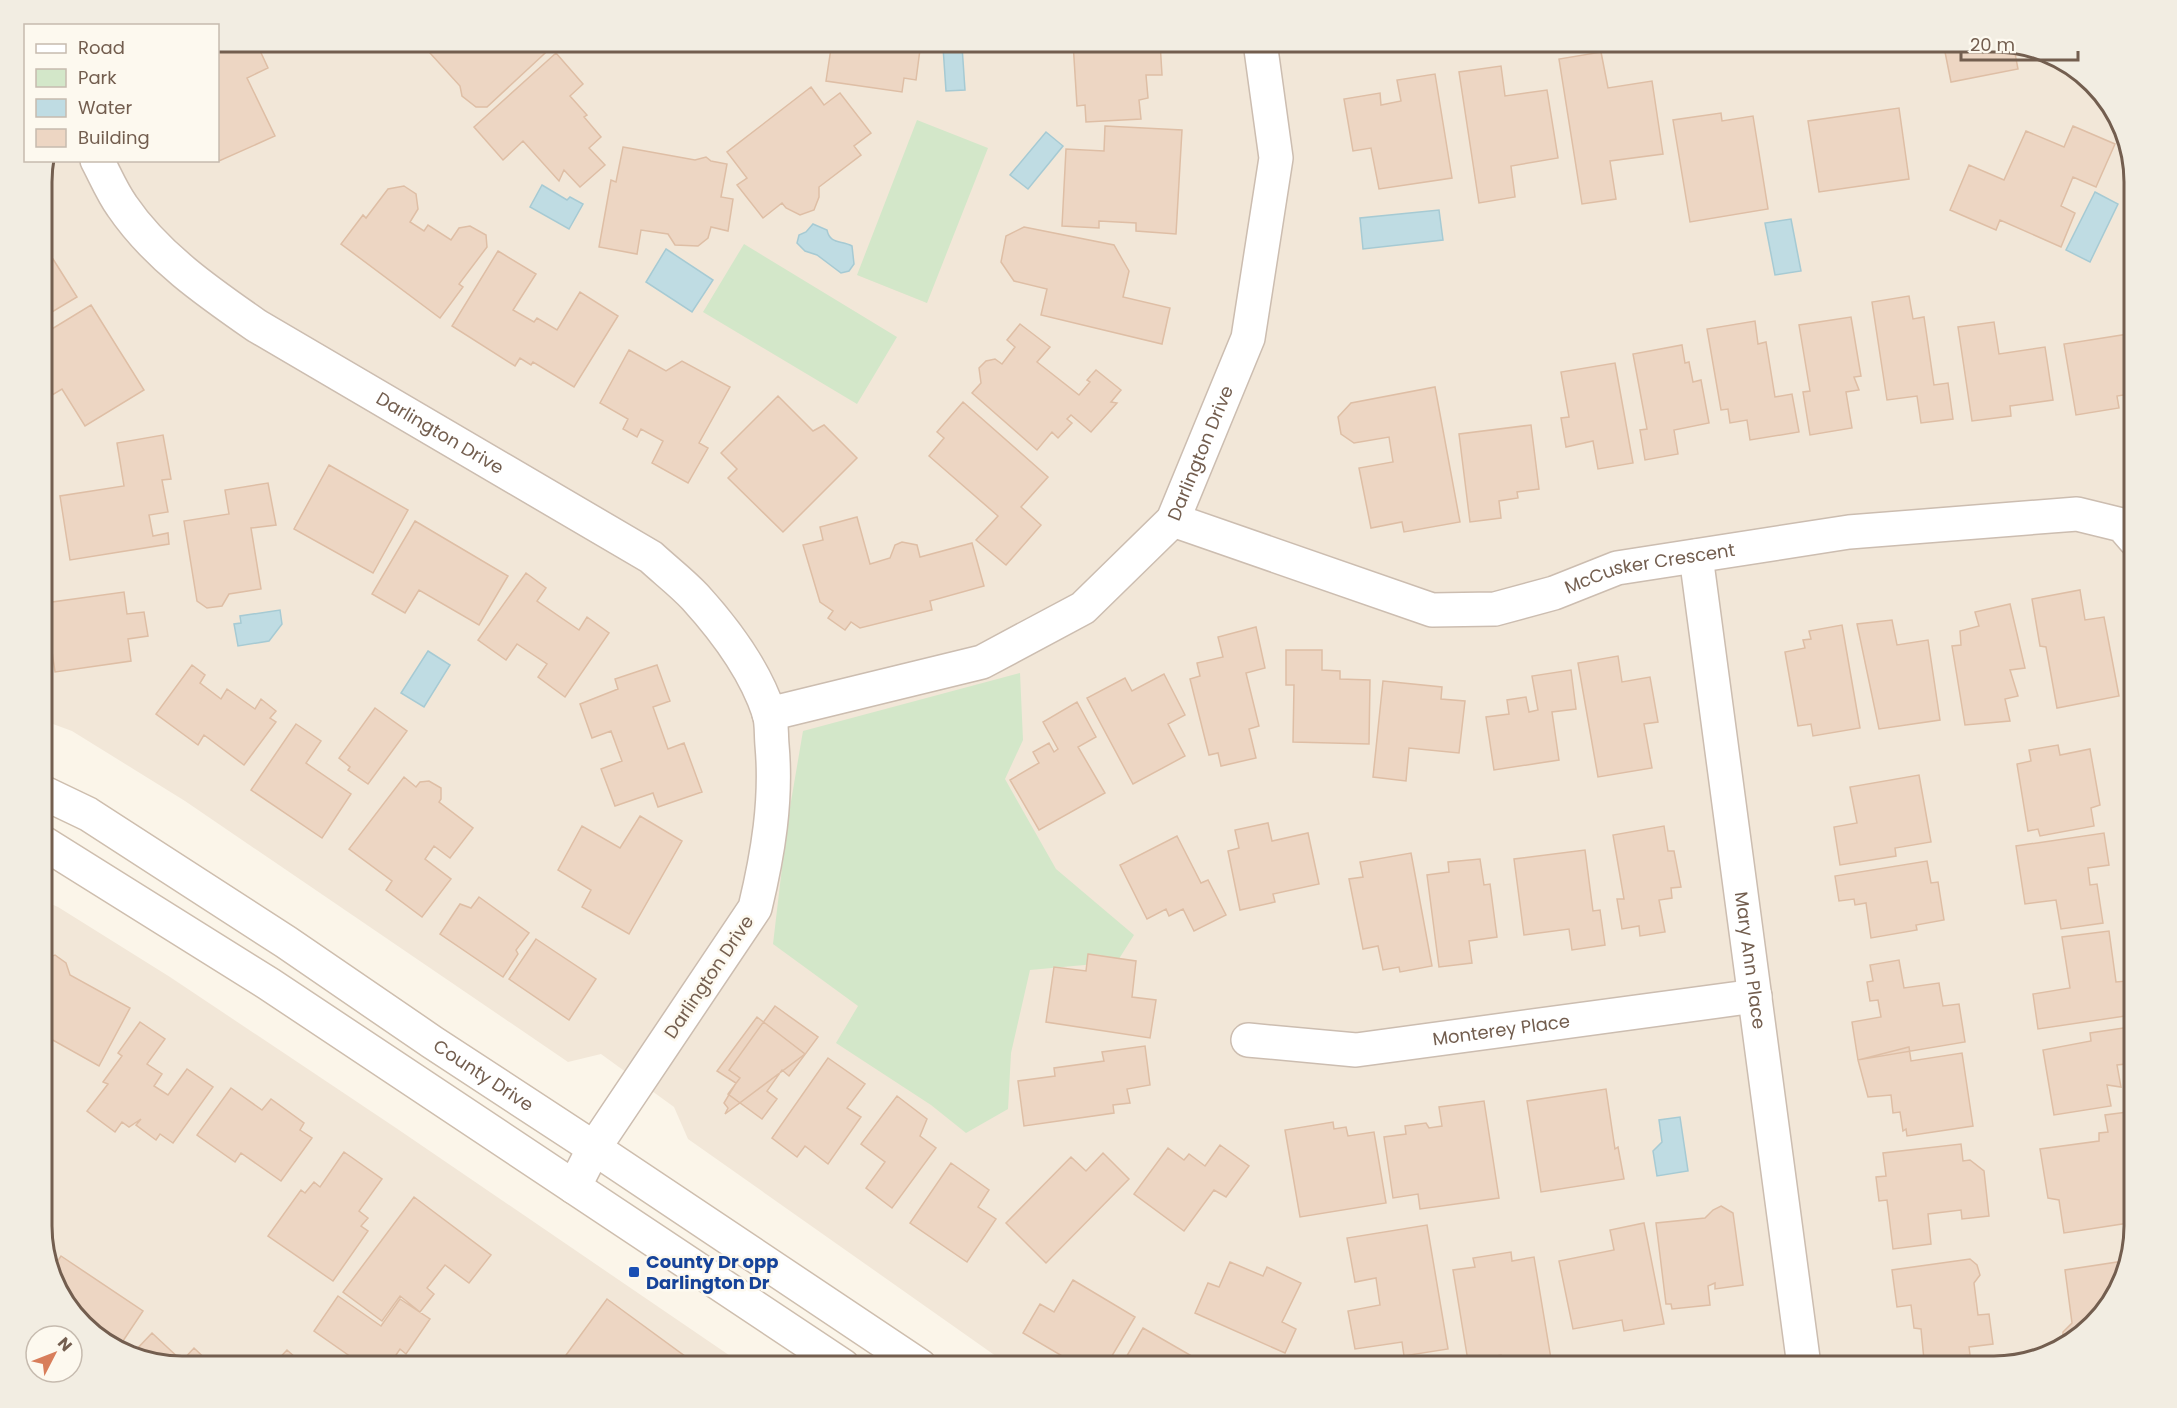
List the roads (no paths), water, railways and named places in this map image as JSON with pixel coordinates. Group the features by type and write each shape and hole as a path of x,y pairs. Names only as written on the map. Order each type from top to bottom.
{"street":[{"name":"Darlington Drive","path":"769,714 982,663 1083,608 1173,520 1248,338 1276,158 1261,52"},
{"name":"Darlington Drive","path":"98,162 121,205 149,240 183,272 257,326 651,557 695,596 750,671 769,714 774,765 772,821 755,908 594,1148 574,1187"},
{"name":"McCusker Crescent","path":"1173,520 1432,610 1495,609 1554,593 1617,568 1849,532 2077,514 2124,527"},
{"name":"Mary Ann Place","path":"1696,556 1803,1356"},
{"name":"County Drive","path":"53,797 88,814 286,942 432,1042 905,1356"},
{"path":"53,849 269,984 574,1187 817,1356"},
{"name":"Monterey Place","path":"1248,1041 1356,1050 1755,996"}],"water":[{"path":"943,53 962,53 965,90 946,91"},
{"path":"1046,132 1063,146 1028,189 1010,175"},
{"path":"542,185 567,200 570,197 583,204 569,229 530,207"},
{"path":"2095,192 2118,204 2090,262 2066,250"},
{"path":"1439,210 1443,240 1363,249 1360,218"},
{"path":"1791,219 1801,271 1775,275 1765,223"},
{"path":"813,224 827,230 834,240 852,246 854,264 849,271 841,273 817,255 805,251 797,243 799,235 806,232"},
{"path":"666,249 713,280 692,312 646,282"},
{"path":"280,610 282,624 269,641 238,646 234,624 241,623 240,616"},
{"path":"428,651 450,665 424,707 401,693"},
{"path":"1680,1117 1688,1171 1657,1176 1653,1151 1662,1142 1659,1120"}],"place":[{"name":"County Dr opp Darlington Dr","path":"634,1272"}]}
